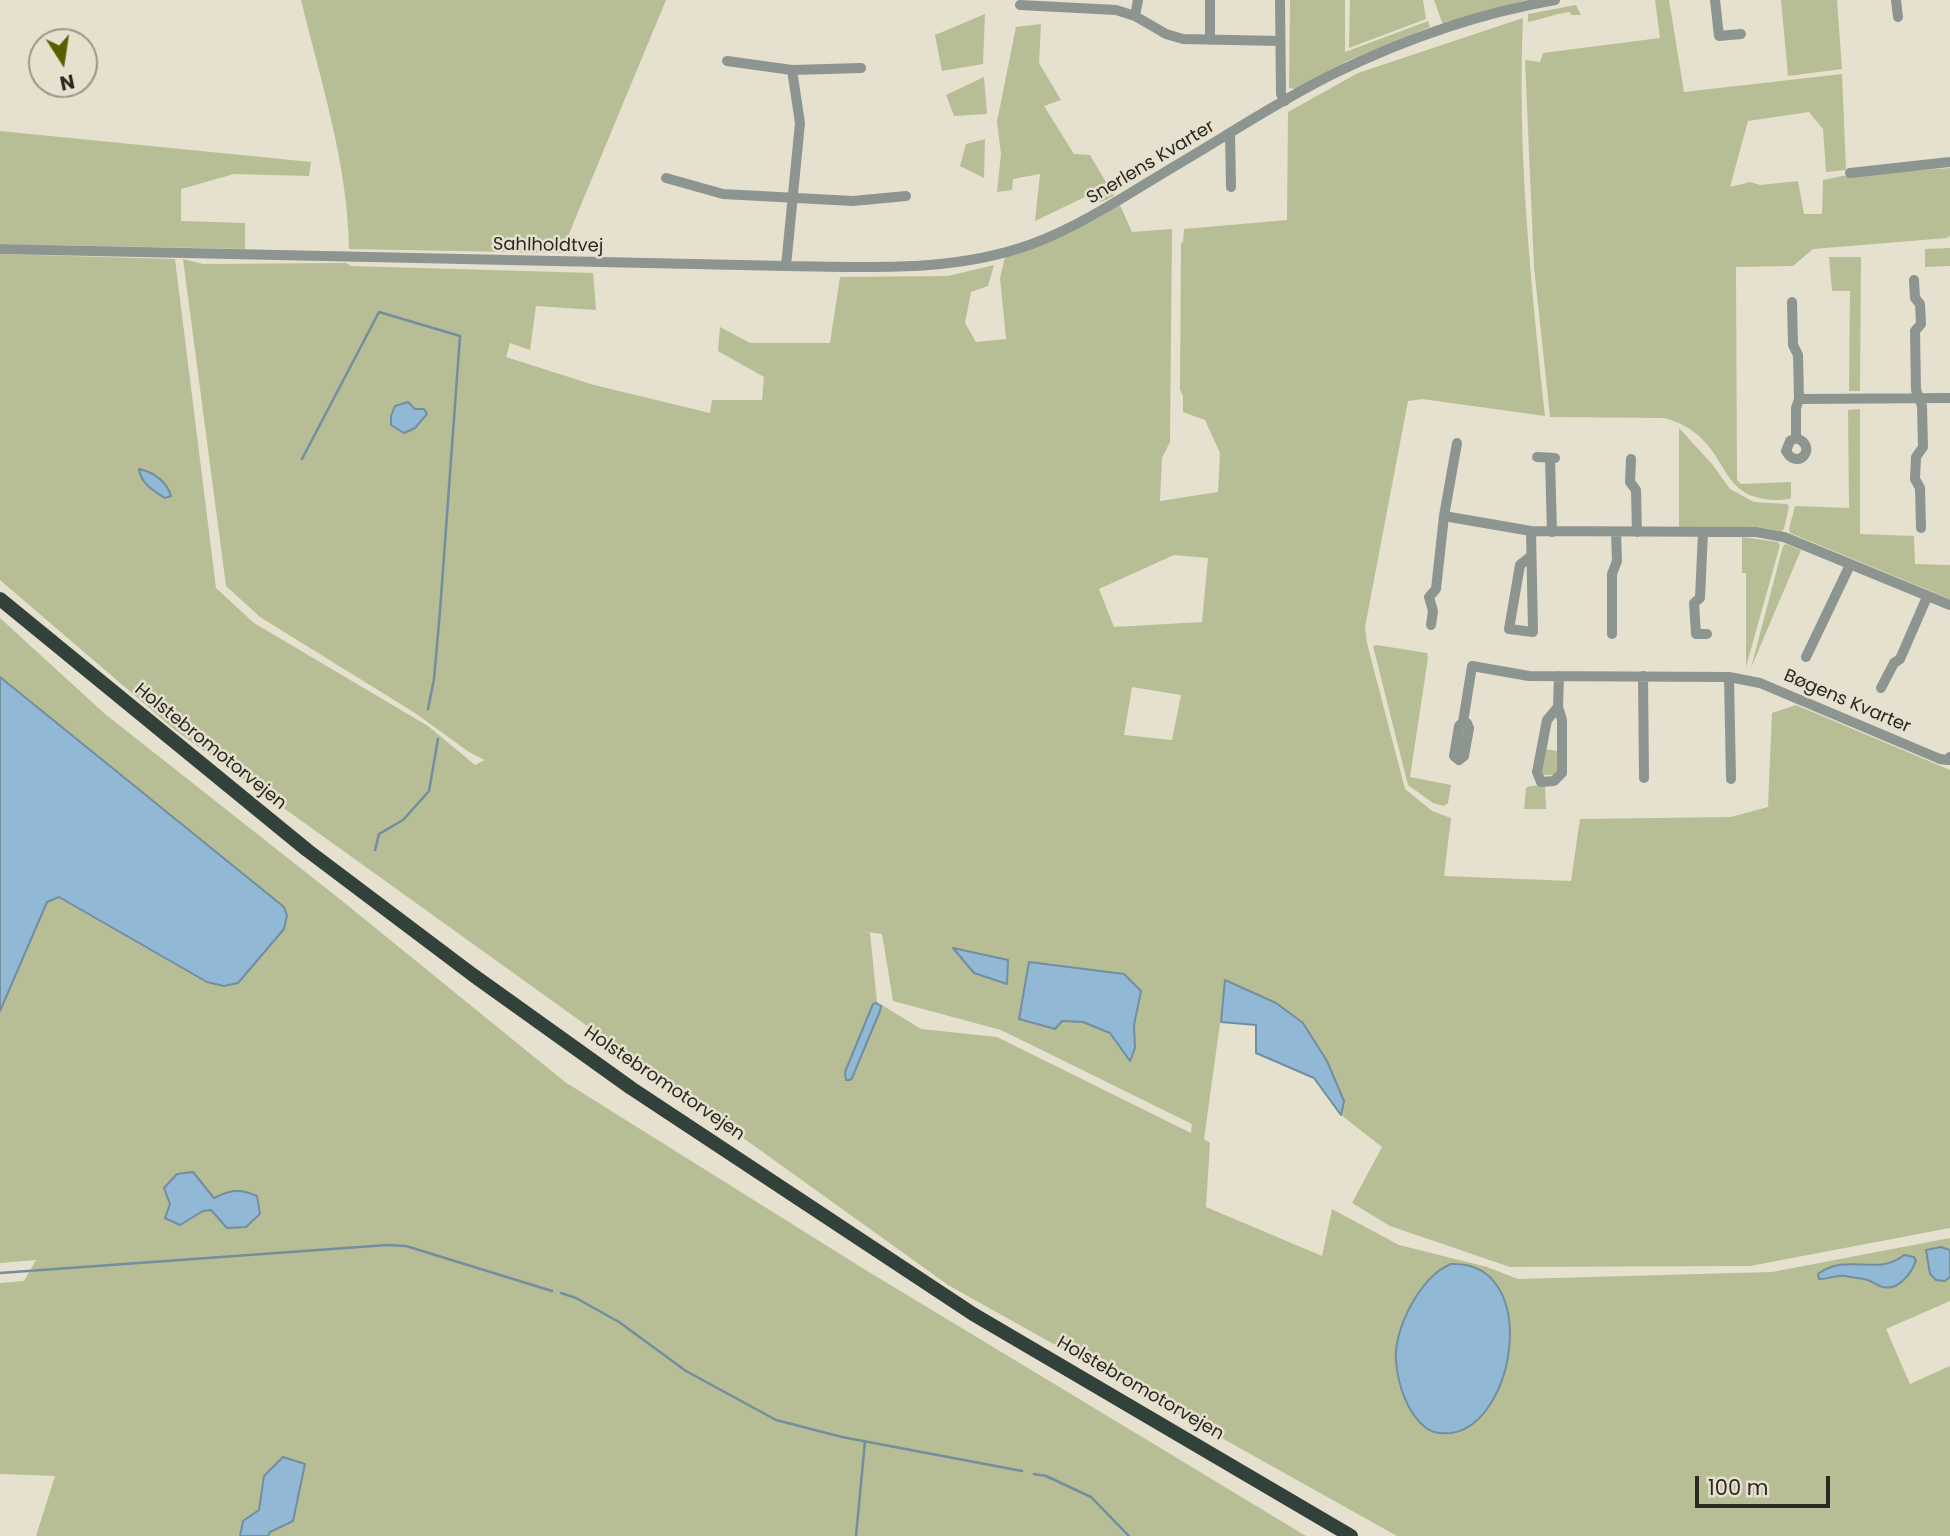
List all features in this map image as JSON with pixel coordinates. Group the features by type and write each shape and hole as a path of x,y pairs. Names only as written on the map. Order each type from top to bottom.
{"highway":[{"name":"Holstebromotorvejen","path":"0,599 307,850 473,975 631,1088 973,1314 1351,1536"}],"street":[{"path":"1135,16 1138,0"},
{"path":"1210,0 1210,40"},
{"path":"1280,0 1281,94 1286,101"},
{"name":"Snerlens Kvarter","path":"1088,219 1333,74 1386,50 1487,16 1555,0"},
{"path":"1715,0 1719,36 1741,34"},
{"path":"1896,0 1898,17"},
{"path":"1020,5 1065,3 1115,10 1135,16 1166,34 1182,39 1280,41"},
{"path":"727,61 792,70 861,68"},
{"path":"786,266 800,123 792,70"},
{"name":"Snerlens Kvarter","path":"1230,134 1231,187"},
{"path":"1850,173 1950,162"},
{"path":"666,178 723,194 853,201 906,196"},
{"name":"Sahlholdtvej","path":"0,249 915,268 958,263 1030,245 1088,219"},
{"path":"1914,280 1915,298 1920,304 1921,324 1915,331 1916,390 1922,406 1923,447 1916,457 1915,479 1920,488 1921,528"},
{"path":"1792,302 1793,345 1798,355 1796,439"},
{"path":"1799,399 1950,398"},
{"path":"1431,625 1433,611 1429,597 1436,589 1444,516 1457,443"},
{"path":"1537,457 1553,458 1552,532"},
{"path":"1631,458 1630,482 1636,490 1637,532"},
{"path":"1444,516 1531,531 1756,532 1784,537 1950,605"},
{"path":"1530,556 1520,565 1509,629 1533,632 1531,531"},
{"path":"1612,634 1612,574 1616,561 1616,532"},
{"path":"1703,532 1700,598 1694,603 1696,634 1707,634"},
{"name":"Bøgens Kvarter","path":"1806,657 1850,565"},
{"name":"Bøgens Kvarter","path":"1881,688 1894,663 1900,659 1927,597"},
{"name":"Bøgens Kvarter","path":"1463,722 1472,666 1529,676 1730,677 1760,683 1940,759 1950,758"},
{"path":"1558,707 1547,720 1537,772 1541,782 1554,781 1562,773 1559,676"},
{"path":"1643,676 1644,778"},
{"path":"1730,677 1731,779"}],"green space":[{"path":"301,0 666,0 561,253 349,249 339,155"},
{"path":"1290,0 1345,0 1345,52 1428,21 1430,27 1347,61 1296,89 1289,88"},
{"path":"1350,0 1423,0 1426,19 1349,48"},
{"path":"1434,0 1526,0 1443,25"},
{"path":"1655,0 1669,0 1684,92 1842,74 1846,170 1826,172 1823,129 1809,112 1748,121 1730,187 1750,182 1760,185 1798,181 1804,214 1822,214 1823,180 1842,176 1950,168 1950,236 1947,238 1813,249 1793,266 1736,267 1737,480 1741,484 1791,482 1791,498 1788,499 1751,496 1734,483 1702,439 1680,424 1664,418 1550,417 1534,267 1525,60 1540,62 1543,53 1660,38"},
{"path":"1781,0 1837,0 1842,69 1788,76"},
{"path":"1576,5 1581,15 1572,15 1569,12 1528,22 1528,14"},
{"path":"985,14 983,64 942,71 935,35"},
{"path":"1523,18 1524,168 1530,267 1545,416 1422,399 1408,401 1365,627 1405,789 1432,811 1451,818 1444,876 1571,881 1580,819 1731,817 1768,807 1772,713 1796,705 1950,770 1950,1228 1750,1266 1510,1267 1390,1226 1352,1203 1382,1147 1341,1115 1344,1101 1226,980 1204,1139 1210,1143 1206,1207 1322,1256 1332,1209 1399,1245 1487,1267 1518,1279 1772,1272 1950,1238 1950,1301 1886,1329 1910,1384 1950,1366 1950,1536 1397,1536 948,1285 175,730 0,580 0,254 175,259 216,588 254,623 428,726 475,765 485,760 469,752 415,713 260,617 226,586 183,259 203,264 346,263 351,266 593,273 596,310 536,306 530,350 510,343 506,357 594,385 710,413 712,400 762,400 764,377 718,351 720,327 750,343 830,343 840,277 948,276 994,265 988,286 971,292 965,323 976,342 1006,339 1000,278 1005,257 1064,235 1120,205 1132,232 1172,229 1170,442 1162,458 1160,501 1218,492 1220,453 1205,420 1183,412 1180,389 1181,243 1184,229 1287,220 1288,112 1358,73","holes":["1174,555 1208,558 1202,622 1114,627 1099,589","1132,687 1181,695 1172,740 1124,735","859,931 882,934 893,1001 1001,1030 1192,1124 1191,1133 997,1037 921,1029 877,1002 870,933"]},
{"path":"1041,24 1039,63 1061,100 1044,106 1074,154 1090,155 1114,196 1101,202 1091,194 1035,221 1040,174 1013,179 1012,190 997,192 1001,154 997,122 1016,27"},
{"path":"984,77 987,114 954,116 946,95"},
{"path":"0,131 311,162 309,176 234,174 181,189 181,221 245,223 245,249 0,244"},
{"path":"985,139 984,178 960,166 966,144"},
{"path":"1950,248 1950,266 1925,267 1925,249"},
{"path":"1829,257 1861,257 1860,391 1849,391 1850,291 1832,291"},
{"path":"1860,409 1860,534 1914,536 1915,564 1950,565 1950,599 1790,533 1795,506 1849,508 1848,410"},
{"path":"1679,428 1712,464 1730,489 1754,502 1787,504 1789,506 1784,529 1679,527"},
{"path":"1742,537 1778,542 1780,545 1746,667 1746,573 1742,573"},
{"path":"1786,544 1801,550 1751,668 1783,546"},
{"path":"0,618 105,714 341,900 565,1082 864,1269 1306,1536 36,1536 55,1476 0,1474 0,1283 24,1281 36,1260 0,1263 0,1012 47,902 59,897 207,982 287,915 284,907 0,677"},
{"path":"1373,646 1427,653 1410,777 1451,785 1448,803 1444,806 1433,803 1408,785"},
{"path":"1545,749 1557,751 1558,772 1554,775 1540,772"},
{"path":"1545,785 1546,809 1524,809 1526,788"}],"water":[{"path":"408,402 415,409 424,409 427,414 415,428 404,433 391,425 391,416 395,406"},
{"path":"139,469 159,478 171,496 165,498 149,486 142,479"},
{"path":"0,677 284,907 287,915 284,929 238,983 224,986 207,982 59,897 47,902 0,1011"},
{"path":"953,948 1008,960 1007,984 974,973"},
{"path":"1029,962 1124,974 1141,991 1134,1025 1135,1048 1130,1061 1110,1033 1083,1022 1062,1021 1055,1029 1019,1019"},
{"path":"1225,980 1276,1003 1303,1023 1327,1061 1344,1101 1341,1115 1314,1078 1256,1053 1256,1025 1221,1022"},
{"path":"873,1004 881,1006 880,1011 852,1078 846,1080 845,1072"},
{"path":"193,1172 214,1198 235,1191 257,1196 260,1214 246,1227 227,1228 211,1210 203,1211 180,1225 165,1218 170,1204 164,1188 177,1174"},
{"path":"1941,1247 1950,1250 1950,1277 1945,1281 1936,1280 1930,1274 1926,1250"},
{"path":"1904,1255 1914,1257 1916,1261 1908,1276 1889,1288 1868,1280 1842,1276 1819,1279 1818,1274 1829,1268 1851,1264 1883,1264"},
{"path":"1451,1264 1480,1270 1498,1287 1508,1313 1510,1344 1504,1375 1492,1402 1474,1423 1451,1433 1444,1433 1426,1428 1409,1407 1399,1379 1396,1348 1404,1320 1420,1291 1429,1279"},
{"path":"283,1457 305,1464 293,1521 270,1532 268,1536 240,1536 243,1521 259,1510 264,1476"}],"waterway":[{"path":"302,459 379,312 460,336 440,611 434,679 428,709"},
{"path":"375,850 379,834 403,820 429,791 438,739"},
{"path":"0,1273 387,1245 406,1246 552,1291"},
{"path":"561,1293 576,1298 619,1322 686,1371 776,1420 842,1437 1022,1471"},
{"path":"856,1536 865,1441"},
{"path":"1034,1474 1046,1476 1091,1497 1129,1536"}]}
